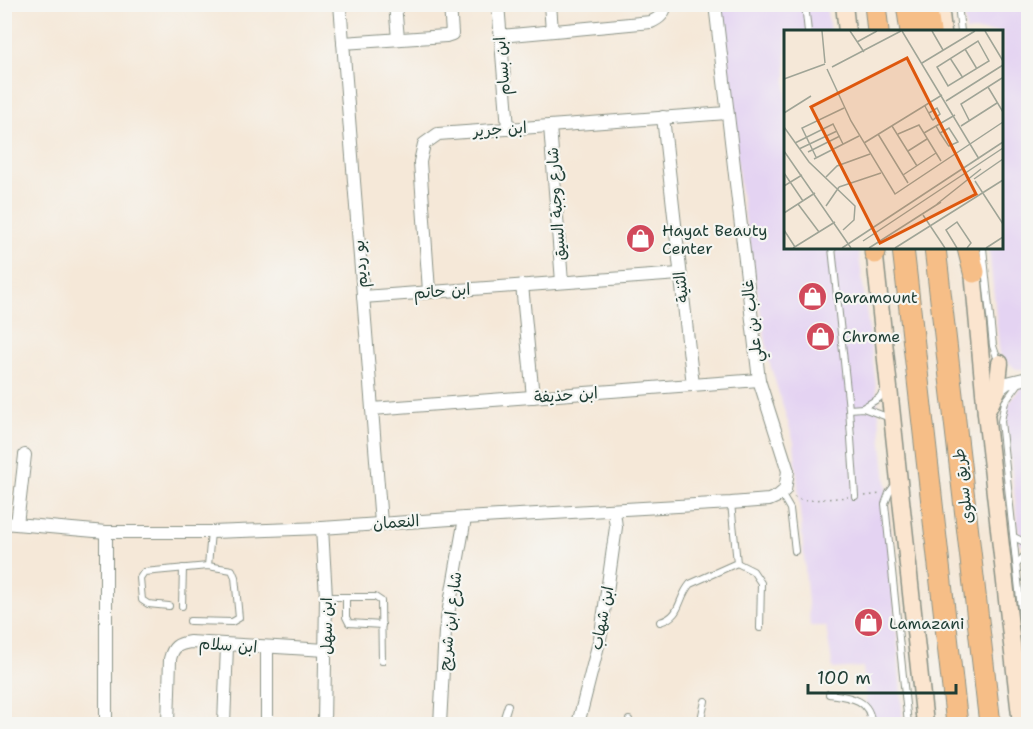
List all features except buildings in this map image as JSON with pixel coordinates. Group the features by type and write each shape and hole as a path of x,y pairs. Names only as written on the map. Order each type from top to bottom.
{"highway":[{"path":"863,4 865,30"},
{"path":"875,4 878,30"},
{"path":"908,4 910,30"},
{"path":"926,4 930,30"},
{"name":"طريق سلوى","path":"903,249 957,724"},
{"name":"طريق سلوى","path":"935,249 990,724"},
{"path":"969,249 974,272"}],"main road":[{"path":"844,4 847,30"},
{"path":"940,4 943,30"},
{"path":"875,249 925,724"},
{"name":"طريق سلوى","path":"974,272 986,414 1021,724"},
{"path":"986,414 997,391 1000,363"}],"street":[{"name":"بو رديم","path":"340,4 381,523"},
{"path":"395,4 398,39"},
{"path":"343,42 447,36 452,34 450,4"},
{"name":"ابن بسام","path":"498,4 508,128"},
{"path":"550,4 552,31"},
{"path":"500,36 651,22 664,13 666,4"},
{"name":"غالب بن علي","path":"715,4 759,381 788,471 781,493"},
{"name":"ابن جرير","path":"429,291 420,162 424,144 438,134 727,113"},
{"name":"الثنية","path":"663,117 693,386"},
{"name":"شارع وجبة السيق","path":"550,126 562,282"},
{"name":"ابن حاتم","path":"363,297 679,274"},
{"path":"522,285 533,397"},
{"path":"1000,363 1010,372 1026,378"},
{"path":"997,391 1007,383 1026,378"},
{"name":"ابن حذيفة","path":"372,409 759,381"},
{"path":"11,524 25,455"},
{"name":"النعمان","path":"11,524 106,532 211,532 322,528 731,504 769,500 781,493"},
{"name":"ابن شهاب","path":"578,724 601,634 616,527 614,511"},
{"name":"شارع ابن شريح","path":"440,724 446,631 465,518"},
{"name":"ابن سهل","path":"322,528 326,597 324,724"},
{"path":"106,532 106,724"},
{"name":"ابن سلام","path":"168,724 170,659 172,649 179,644 190,642 227,646 326,650"},
{"path":"224,724 227,646"},
{"path":"267,648 267,724"}],"lane":[{"path":"806,4 808,30"},
{"path":"958,4 961,30"},
{"path":"832,249 849,409 855,496"},
{"path":"983,249 993,346 1000,363"},
{"path":"1026,378 1005,402 1001,421 1029,675"},
{"path":"863,408 879,398 888,384"},
{"path":"849,409 873,410 893,420"},
{"path":"900,480 889,493 885,504 908,724"},
{"path":"781,493 790,509 795,551"},
{"path":"731,504 737,563"},
{"path":"208,566 211,532"},
{"path":"1014,537 1029,544"},
{"path":"1016,564 1029,552"},
{"path":"660,622 668,620 675,614 690,584 737,563"},
{"path":"737,563 753,571 761,583 760,628"},
{"path":"169,606 148,604 142,600 141,574 147,571 208,566 232,570 239,618 232,622 190,621"},
{"path":"182,606 183,568"},
{"path":"326,597 379,598 382,605 382,661"},
{"path":"346,597 346,617 349,623 382,625"},
{"path":"829,694 856,699 866,705 871,724"},
{"path":"700,724 705,701"},
{"path":"502,724 508,705"}],"path":[{"path":"781,493 803,501 882,494"}],"shaded area":[{"path":"719,5 826,5 830,30 784,30 784,249 858,249 887,492 903,723 868,724 863,667 833,669 826,626 810,626 794,442 769,361 740,187"},
{"path":"963,5 1028,5 1028,369 1016,369 1000,355 989,249 1003,249 1003,30 966,30"},
{"path":"1023,384 1028,384 1028,544 1020,545 1005,409"}],"place":[{"name":"Hayat Beauty Center","path":"641,239"},
{"name":"Paramount","path":"813,297"},
{"name":"Chrome","path":"821,336"},
{"name":"Lamazani","path":"868,623"}]}
